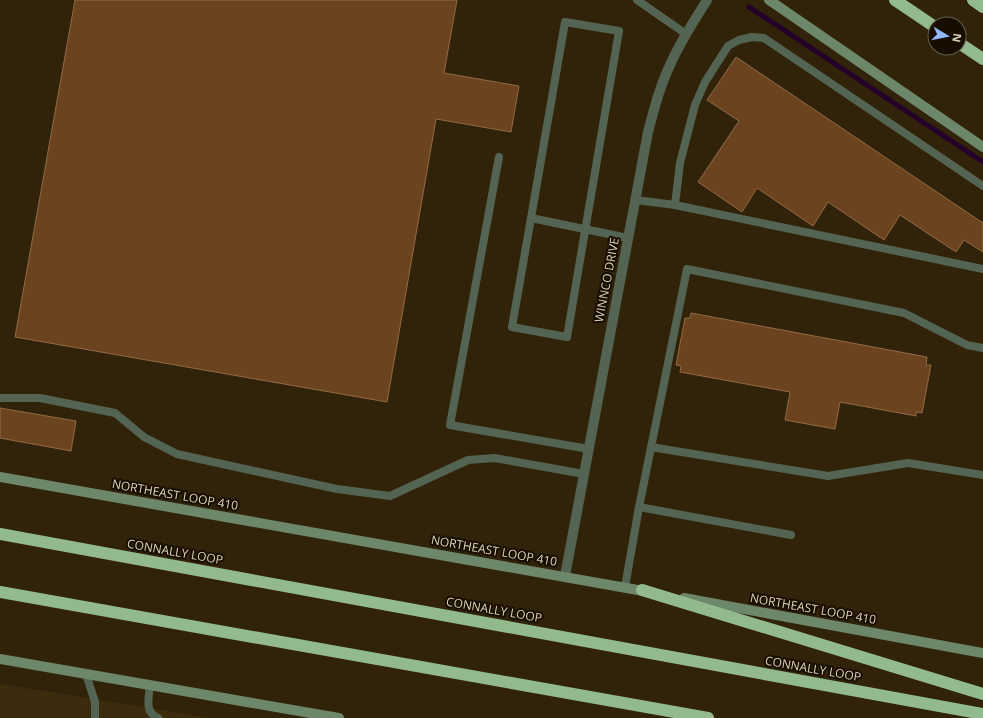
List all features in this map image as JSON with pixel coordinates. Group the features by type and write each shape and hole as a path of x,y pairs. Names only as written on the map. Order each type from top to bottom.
{"highway":[{"path":"895,0 927,22"},
{"path":"973,0 983,7"},
{"path":"967,48 983,59"},
{"name":"CONNALLY LOOP","path":"0,534 983,714"},
{"path":"642,590 983,694"},
{"path":"0,592 708,718"}],"main road":[{"path":"771,1 983,147"},
{"name":"NORTHEAST LOOP 410","path":"0,478 565,576 983,653"},
{"path":"0,659 339,718"}],"street":[{"name":"WINNCO DRIVE","path":"565,576 648,132 657,98 670,65 686,34 707,0"}],"lane":[{"path":"637,0 686,34"},
{"path":"565,22 619,31 586,230 567,337 512,327 565,22"},
{"path":"676,205 680,163 695,105 705,82 728,46 739,40 752,37 764,38 983,186"},
{"path":"499,157 450,425 588,449"},
{"path":"636,200 676,205 983,269"},
{"path":"531,218 628,238"},
{"path":"624,587 687,269 904,313 967,346 983,348"},
{"path":"0,398 40,398 115,413 144,437 177,454 337,489 390,496 468,460 495,458 584,474"},
{"path":"651,447 828,476 908,463 983,475"},
{"path":"639,507 791,535"},
{"path":"86,674 95,702 95,718"},
{"path":"150,685 148,706 154,716 158,718"}],"shaded area":[{"path":"0,684 212,718 0,718"}],"building":[{"path":"75,0 457,0 444,73 519,86 511,132 436,119 387,402 15,337"},
{"path":"736,57 983,223 983,252 964,240 956,252 900,215 884,240 828,202 813,226 757,188 742,212 698,182 739,121 707,100"},
{"path":"691,313 927,357 926,365 931,365 922,413 916,412 916,416 840,402 835,429 785,420 790,392 680,372 681,366 676,365 685,318 690,318"},
{"path":"0,408 76,421 71,451 0,438"}],"waterway":[{"path":"749,7 983,162"}]}
